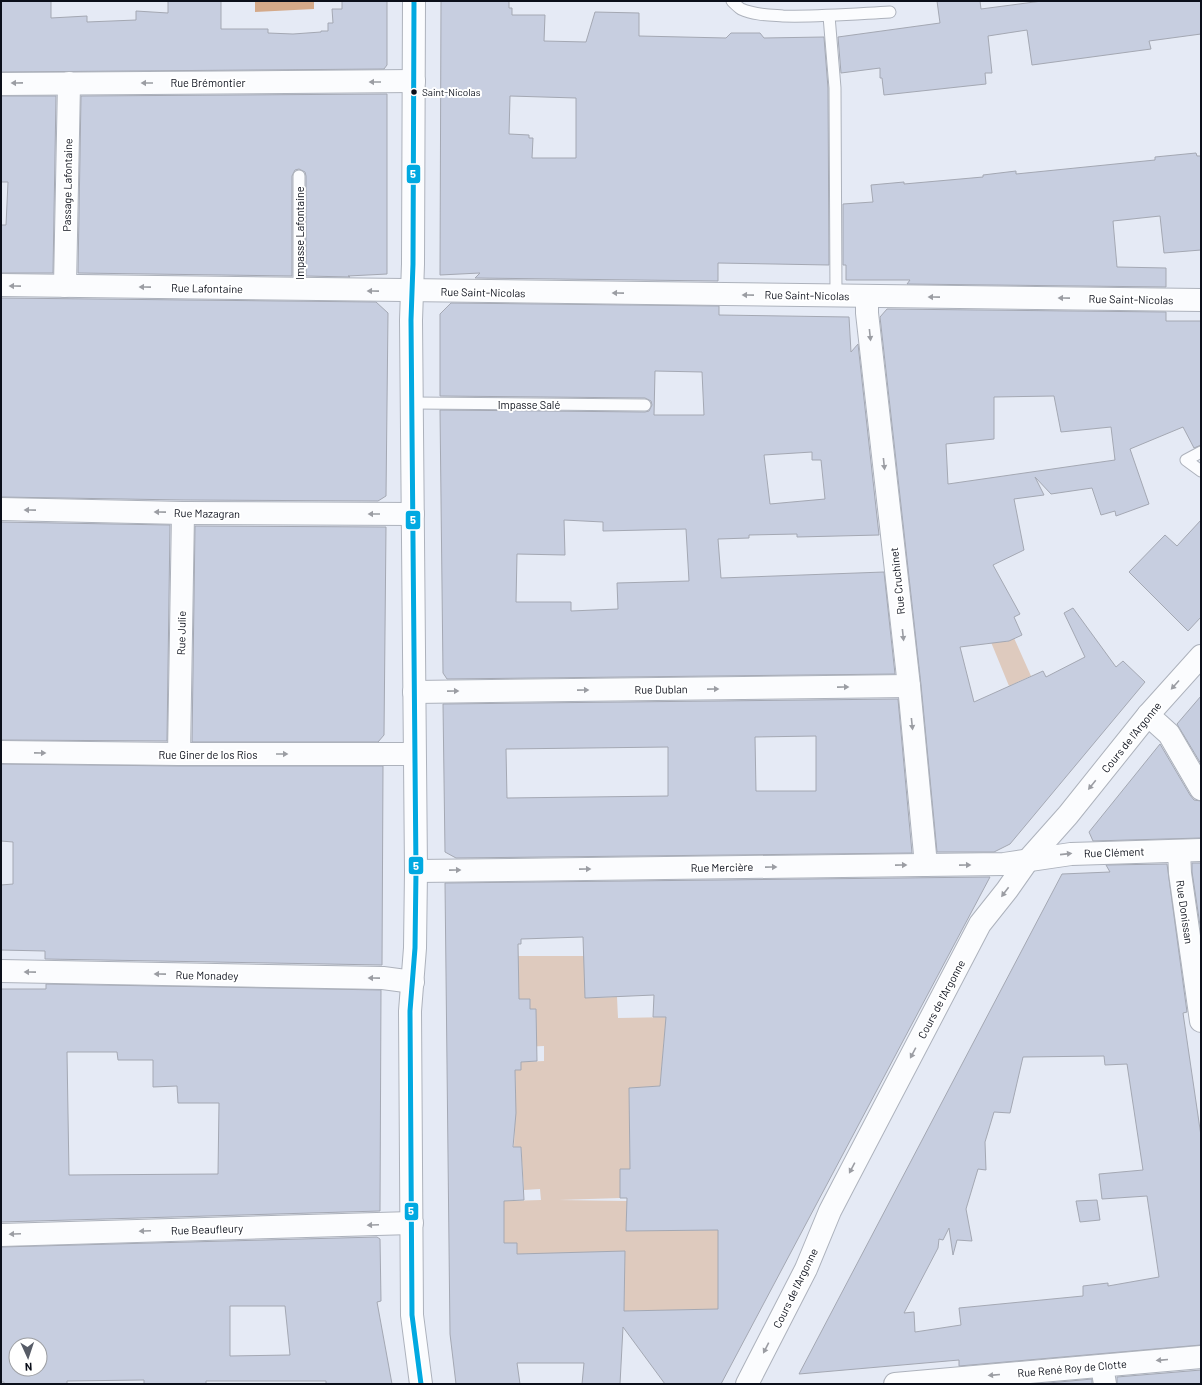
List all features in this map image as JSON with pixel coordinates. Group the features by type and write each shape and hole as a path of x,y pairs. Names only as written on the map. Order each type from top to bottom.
{"street":[{"path":"414,1 411,320 413,403 414,754 416,871 415,948 410,1011 412,1315 421,1384"},
{"name":"Rue Brémontier","path":"1,84 414,81"},
{"name":"Passage Lafontaine","path":"65,286 69,83"},
{"name":"Rue Lafontaine","path":"1,285 412,291"},
{"name":"Rue Saint-Nicolas","path":"412,291 1201,300"},
{"name":"Rue Cruchinet","path":"867,296 867,313 909,686 926,865"},
{"name":"Rue Mazagran","path":"1,509 182,513 413,514"},
{"name":"Rue Julie","path":"179,754 182,513"},
{"name":"Cours de l'Argonne","path":"747,1384 806,1269 830,1211 980,924 1028,860 1068,815 1148,715 1201,656"},
{"name":"Rue Dublan","path":"414,692 909,686"},
{"path":"1148,715 1169,734 1201,789"},
{"name":"Rue Giner de los Rios","path":"1,752 414,754"},
{"name":"Rue Clément","path":"1028,860 1071,854 1201,850"},
{"name":"Rue Donissan","path":"1179,851 1180,873 1201,1020"},
{"name":"Rue Mercière","path":"416,871 1004,864 1028,860"},
{"name":"Rue Monadey","path":"1,971 383,978 413,982"},
{"name":"Rue Beaufleury","path":"1,1235 412,1223"},
{"name":"Rue René Roy de Clotte","path":"895,1384 1104,1375 1201,1357"}],"lane":[{"path":"732,1 740,8 763,14 829,16 890,12"},
{"path":"829,16 835,88 836,296"},
{"name":"Impasse Lafontaine","path":"299,176 299,289"},
{"name":"Impasse Salé","path":"413,403 645,405"},
{"path":"1201,452 1186,460 1201,471"}],"shaded area":[{"path":"255,1 314,1 314,9 255,12"},
{"path":"977,608 997,621 1006,642 1014,638 1031,676 1009,686"},
{"path":"509,956 594,956 585,998 617,997 618,1018 672,1017 664,1040 660,1086 629,1089 630,1169 620,1170 620,1198 559,1200 627,1201 626,1231 718,1230 718,1309 624,1311 625,1252 517,1254 517,1243 504,1243 504,1201 541,1200 540,1189 524,1190 521,1147 514,1147 515,1120 510,1096 516,1095 515,1070 521,1070 521,1062 544,1061 544,1046 522,1047 536,1009 530,1009 530,999 519,999"}],"building":[{"path":"1,1 51,1 51,18 87,16 87,22 136,20 136,11 168,13 168,1 221,1 221,29 268,29 268,33 293,34 328,31 328,23 333,23 332,9 342,9 342,1 387,1 387,65 384,69 1,72"},
{"path":"441,1 509,1 509,8 512,8 512,15 545,15 544,41 586,42 595,12 639,13 639,36 726,38 731,33 760,33 764,38 824,37 828,88 829,265 718,263 718,281 475,278 480,273 440,275","holes":["510,96 576,98 576,158 532,158 533,138 529,138 529,135 509,134"]},
{"path":"937,1 980,1 981,9 1042,1 1201,1 1201,34 1149,41 1151,49 1032,65 1027,30 988,36 992,73 985,73 986,84 884,95 882,78 880,78 880,68 841,73 838,37 940,23"},
{"path":"387,94 387,274 348,276 350,277 306,276 306,176 305,172 299,169 295,170 292,176 292,276 78,273 81,96"},
{"path":"1,96 56,96 53,273 1,273 1,225 6,225 8,182 1,182"},
{"path":"1196,153 1197,156 1201,156 1201,250 1164,253 1160,216 1113,221 1117,267 1166,268 1166,287 907,284 910,280 846,280 846,265 843,265 843,204 873,202 871,185 904,182 904,184 983,177 983,175 1016,171 1016,174 1155,160 1155,157"},
{"path":"1,298 376,302 388,313 386,496 378,501 1,497"},
{"path":"451,303 719,306 719,315 849,317 851,352 858,344 879,535 797,537 797,534 749,535 749,538 718,539 721,578 884,572 895,674 447,679 443,673 440,410 645,412 649,411 652,405 651,401 645,398 440,396 440,314","holes":["655,371 702,372 704,415 654,415","812,452 812,460 821,460 825,499 770,504 764,455","564,520 603,522 603,531 686,529 689,581 617,583 618,609 571,611 571,602 516,602 517,554 565,555"]},
{"path":"887,309 1166,312 1166,321 1201,321 1201,445 1194,448 1183,427 1130,449 1149,504 1116,516 1115,511 1101,515 1092,488 1051,494 1035,477 1044,495 1014,499 1024,550 993,565 1020,614 1014,617 1022,635 1009,641 960,647 974,702 1043,671 1046,677 1085,657 1064,613 1073,608 1116,667 1123,661 1145,682 1010,844 994,852 937,852 921,685 880,317","holes":["1054,396 1061,432 1111,427 1115,460 948,484 946,444 994,439 994,397"]},
{"path":"1201,520 1201,617 1188,631 1129,572 1165,535 1177,546"},
{"path":"1,522 170,525 167,741 1,740"},
{"path":"195,526 386,527 384,735 378,742 192,742"},
{"path":"1201,696 1201,764 1177,724"},
{"path":"898,699 912,853 456,858 445,852 443,704","holes":["816,736 816,791 756,791 755,737","668,747 668,796 507,798 506,749"]},
{"path":"1160,744 1190,795 1194,800 1201,801 1201,838 1093,841 1089,832"},
{"path":"1,764 383,766 382,965 45,959 45,951 1,950 1,885 13,884 13,842 1,841"},
{"path":"1192,863 1201,863 1201,932 1192,872"},
{"path":"1167,864 1187,1012 1183,1013 1201,1136 1201,1345 959,1366 959,1360 799,1374 1062,874 1110,872 1106,865","holes":["1104,1056 1105,1065 1127,1064 1143,1170 1099,1174 1102,1199 1147,1196 1159,1277 1108,1286 1108,1283 1083,1286 1083,1296 959,1308 961,1325 915,1332 914,1312 904,1313 938,1248 939,1239 943,1240 949,1228 953,1255 957,1240 972,1241 966,1209 978,1169 986,1170 985,1142 994,1112 1010,1113 1023,1057"]},
{"path":"990,877 721,1384 665,1384 623,1327 620,1384 582,1384 584,1363 517,1363 520,1384 456,1384 450,1334 445,883","holes":["583,937 585,998 654,995 653,1017 666,1017 660,1086 629,1088 630,1169 620,1169 620,1198 627,1198 626,1231 718,1230 718,1309 624,1311 625,1251 517,1254 517,1243 504,1243 504,1201 524,1200 521,1147 513,1147 516,1113 515,1070 521,1070 521,1062 537,1061 536,1009 530,1009 530,999 519,999 518,944 521,944 521,939"]},
{"path":"46,984 381,990 380,1211 1,1222 1,989 46,989","holes":["67,1052 117,1052 118,1060 153,1060 153,1087 177,1086 178,1103 219,1103 218,1174 69,1175"]},
{"path":"1097,1200 1100,1220 1080,1222 1076,1201"},
{"path":"377,1237 380,1239 381,1301 377,1302 392,1384 326,1384 326,1381 206,1381 206,1384 144,1384 144,1380 67,1381 67,1384 4,1384 4,1382 1,1382 1,1247","holes":["230,1306 285,1306 290,1355 230,1356"]},
{"path":"1201,1370 1201,1384 1117,1384 1117,1377"},
{"path":"1092,1379 1092,1384 1037,1384"}],"transit line":[{"name":"5","path":"414,1 413,264 411,320 416,871 415,948 410,1011 412,1315 421,1384"}],"place":[{"name":"Saint-Nicolas","path":"414,92"}]}
